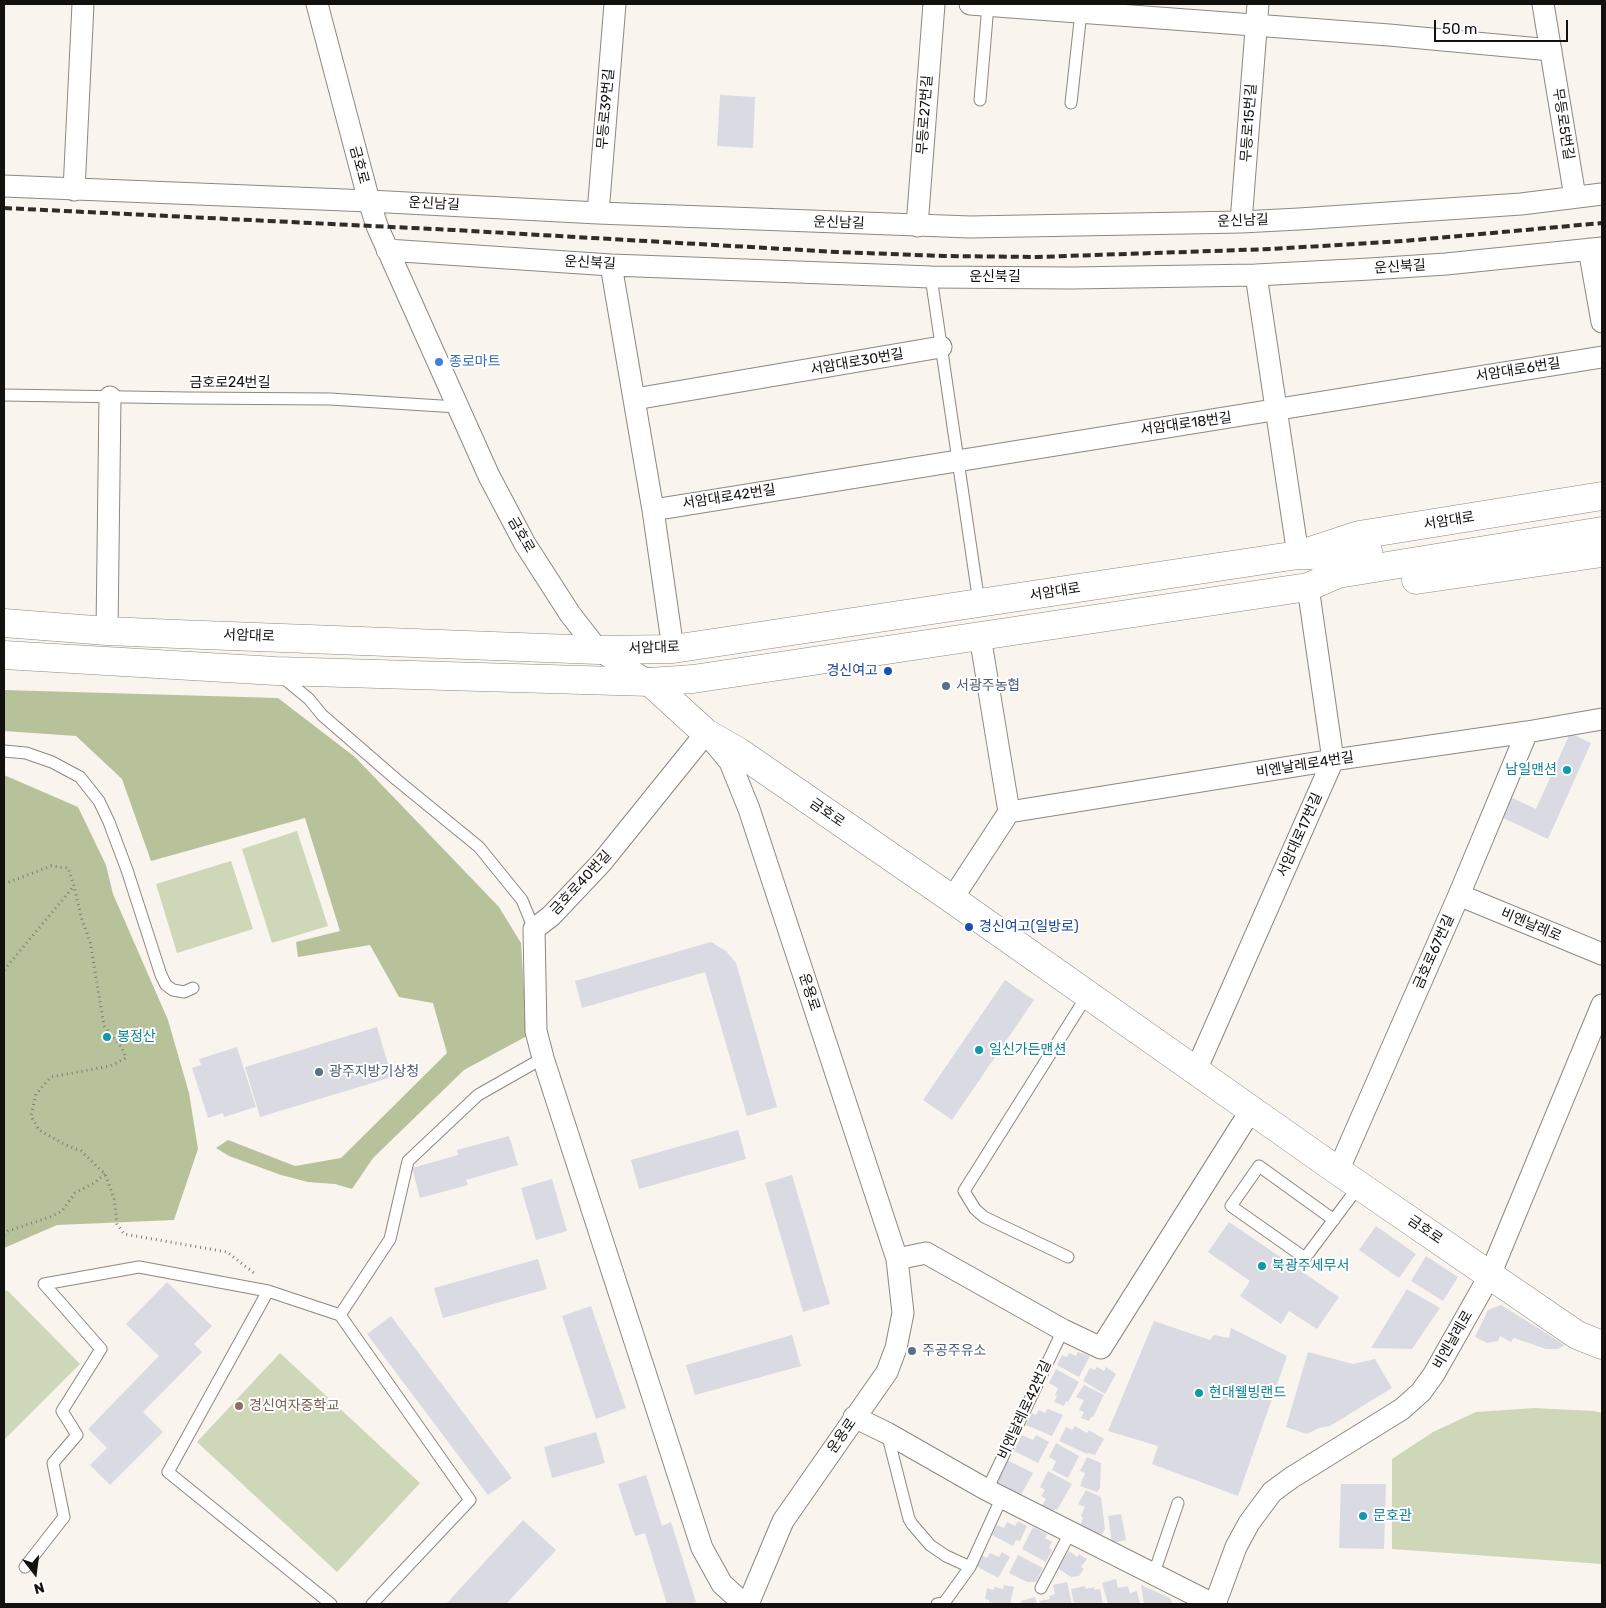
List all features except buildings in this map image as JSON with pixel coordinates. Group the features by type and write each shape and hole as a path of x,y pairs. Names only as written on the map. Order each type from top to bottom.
{"main road":[{"name":"서암대로","path":"4,623 107,631 598,650 673,649 1298,555 1359,535 1602,496"},
{"path":"1308,587 1336,565 1602,515"},
{"path":"1336,565 1602,531"},
{"path":"4,655 276,671 650,682 693,679 1308,587 1337,592 1602,553"},
{"name":"서암대로","path":"1298,555 1336,565"},
{"name":"금호로","path":"650,682 706,733 739,752 952,899 1348,1178 1490,1275 1578,1335 1602,1345"}],"street":[{"path":"74,190 83,4"},
{"name":"금호로","path":"317,4 369,201 387,250 489,476 525,544 570,614 598,650 650,682"},
{"name":"무등로39번길","path":"598,213 615,4"},
{"name":"무등로27번길","path":"917,226 934,4"},
{"path":"979,4 1389,35 1551,50"},
{"name":"무등로15번길","path":"1241,222 1258,4"},
{"name":"무등로5번길","path":"1543,4 1575,197"},
{"name":"운신남길","path":"4,186 369,201 598,213 970,227 1241,222 1511,205 1602,194"},
{"path":"1596,248 1602,322"},
{"name":"운신북길","path":"387,250 611,265 930,277 1072,278 1256,275 1446,264 1596,248"},
{"path":"611,265 653,510 673,649"},
{"path":"1256,275 1298,555"},
{"name":"서암대로30번길","path":"635,399 941,347"},
{"name":"서암대로6번길","path":"1435,384 1602,357"},
{"name":"서암대로18번길","path":"957,460 1435,384"},
{"path":"107,631 110,397"},
{"name":"서암대로42번길","path":"653,510 957,460"},
{"path":"1308,587 1333,760"},
{"path":"952,899 1009,812 980,636"},
{"name":"비엔날레로4번길","path":"1009,812 1602,719"},
{"name":"금호로67번길","path":"1348,1178 1459,895 1527,732"},
{"name":"금호로40번길","path":"534,929 551,916 602,862 706,733"},
{"name":"운용로","path":"706,733 730,762 749,809 897,1259 903,1313 896,1348 887,1372 783,1521 746,1604"},
{"name":"서암대로17번길","path":"1196,1070 1333,760"},
{"name":"비엔날레로","path":"1459,895 1602,954"},
{"path":"534,929 536,1030 544,1058 702,1548 722,1584 746,1604"},
{"name":"비엔날레로","path":"1214,1604 1236,1547 1249,1523 1272,1492 1314,1463 1387,1419 1421,1392 1450,1347 1490,1275 1602,1005"},
{"path":"897,1259 926,1254 1063,1330 1101,1348 1251,1110"},
{"path":"854,1417 887,1433 995,1493 1214,1604"}],"lane":[{"path":"979,4 980,100"},
{"path":"1071,103 1080,12"},
{"path":"930,277 979,603"},
{"name":"금호로24번길","path":"4,395 330,399 457,407"},
{"path":"276,671 397,780 480,847 522,900 534,929"},
{"path":"4,750 26,753 52,762 80,776 99,801 109,822 166,985 172,990 184,992 194,988"},
{"path":"1068,1257 984,1217 975,1209 964,1192 1088,994"},
{"path":"340,1315 390,1239 408,1162 478,1095 544,1058"},
{"path":"1334,1220 1259,1166 1230,1206 1305,1258 1334,1220 1348,1178"},
{"path":"25,1567 64,1517 53,1463 77,1435 62,1411 101,1349 44,1284 139,1267 272,1292 340,1315 470,1500 372,1604"},
{"path":"272,1292 168,1472 331,1604"},
{"name":"비엔날레로42번길","path":"937,1604 944,1602 970,1566 995,1493 1063,1330"},
{"path":"887,1433 909,1519 930,1545 946,1556 970,1566"},
{"path":"1154,1573 1178,1502"},
{"path":"1041,1588 1071,1531"}],"path":[{"path":"4,884 51,866 68,868 82,920 90,941 104,1026 122,1048 126,1058 110,1066 51,1077 36,1094 31,1116 40,1130 64,1144 81,1151 104,1174 114,1198 117,1224 124,1234 227,1252 271,1286 272,1292"},
{"path":"4,970 74,886"},
{"path":"4,1235 8,1231 62,1211 75,1193 94,1183 104,1174"}],"green space":[{"path":"4,690 278,698 355,757 499,907 521,943 527,1036 464,1070 373,1158 352,1189 335,1184 308,1182 281,1175 229,1156 216,1148 228,1140 295,1166 341,1158 447,1053 433,1003 399,997 370,945 298,957 296,942 340,931 305,818 151,861 122,779 76,736 4,731"},
{"path":"4,775 78,807 106,865 113,894 168,1020 189,1093 198,1149 174,1220 57,1225 4,1248"},
{"path":"297,831 328,926 272,943 242,849"},
{"path":"231,861 253,929 177,953 156,884"},
{"path":"4,1290 8,1291 80,1364 4,1440"},
{"path":"280,1353 420,1483 337,1572 197,1442"},
{"path":"1534,1408 1602,1413 1602,1564 1392,1549 1392,1459 1433,1432 1476,1412"}],"railway":[{"path":"4,208 454,230 837,252 1037,257 1271,249 1404,241 1602,223"}],"place":[{"name":"종로마트","path":"439,362"},
{"name":"경신여고","path":"888,671"},
{"name":"서광주농협","path":"946,686"},
{"name":"남일맨션","path":"1567,770"},
{"name":"경신여고(일방로)","path":"969,927"},
{"name":"봉정산","path":"107,1037"},
{"name":"일신가든맨션","path":"979,1050"},
{"name":"광주지방기상청","path":"319,1072"},
{"name":"북광주세무서","path":"1262,1266"},
{"name":"주공주유소","path":"912,1351"},
{"name":"현대웰빙랜드","path":"1199,1393"},
{"name":"경신여자중학교","path":"239,1406"},
{"name":"문호관","path":"1363,1516"}]}
